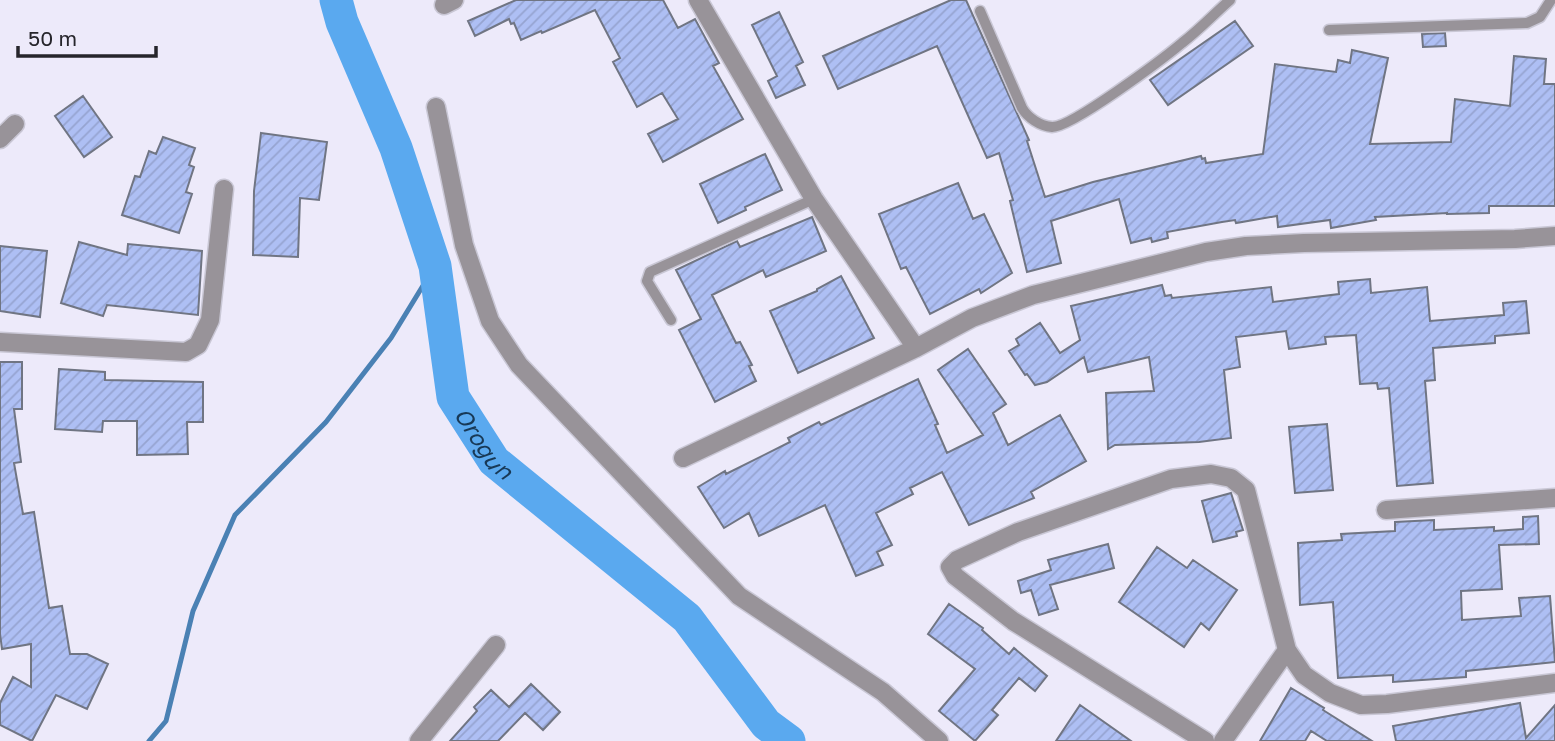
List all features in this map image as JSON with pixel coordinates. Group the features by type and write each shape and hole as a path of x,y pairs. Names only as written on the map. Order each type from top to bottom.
{"street":[{"path":"698,0 814,199 916,348"},
{"path":"436,107 464,245 489,321 519,365 739,596 883,692 939,741"},
{"path":"0,139 15,124"},
{"path":"0,342 186,352 198,345 210,320 224,190"},
{"path":"683,458 916,348 972,318 1033,295 1206,252 1246,246 1555,236"},
{"path":"1205,741 1013,621 955,576 950,567 957,560 1018,532 1171,479 1211,474 1231,478 1246,490 1287,650 1304,675 1330,693 1362,705 1387,705 1555,683"},
{"path":"1386,510 1555,498"},
{"path":"419,741 496,645"},
{"path":"1223,741 1287,650"}],"lane":[{"path":"980,11 1022,108 1034,120 1054,127 1065,124 1170,52 1230,0"},
{"path":"1329,30 1527,23 1540,16 1551,0"},
{"path":"671,320 647,281 650,272 814,199"}],"building":[{"path":"516,0 663,0 678,28 695,19 719,63 713,66 743,119 663,162 648,134 678,119 662,93 637,107 613,62 620,58 595,10 521,40 514,23 511,24 509,19 475,36 468,21"},
{"path":"951,0 966,0 1029,140 1027,141 1045,197 1093,182 1201,156 1206,163 1263,154 1275,64 1336,72 1338,60 1350,63 1352,50 1388,58 1370,144 1451,142 1455,99 1510,106 1514,56 1546,59 1544,84 1555,84 1555,206 1489,206 1489,213 1375,217 1376,220 1331,228 1330,220 1278,227 1277,216 1167,232 1168,238 1152,242 1151,238 1131,243 1119,199 1051,221 1061,263 1027,272 1010,201 1013,200 999,153 987,158 937,46 838,89 823,56"},
{"path":"779,12 803,62 796,66 805,85 776,98 768,81 777,76 752,25"},
{"path":"1235,21 1253,46 1168,105 1150,80"},
{"path":"1445,33 1446,46 1423,47 1422,34"},
{"path":"83,96 112,137 84,157 55,116"},
{"path":"261,133 327,142 319,200 300,198 298,257 253,255 254,191"},
{"path":"163,137 195,148 189,165 194,167 186,192 192,194 179,233 122,215 135,176 140,177 149,151 156,154"},
{"path":"765,154 782,190 718,223 700,184"},
{"path":"958,183 973,219 984,214 1012,273 981,293 979,289 930,314 906,267 901,269 879,214"},
{"path":"812,217 826,251 766,277 763,270 712,295 736,343 740,342 752,365 749,366 756,381 715,402 679,330 701,319 676,270 737,241 740,247"},
{"path":"79,242 127,255 128,244 202,251 198,315 107,305 103,316 61,303"},
{"path":"0,246 47,251 40,317 0,311"},
{"path":"841,276 874,338 798,373 770,311 817,291"},
{"path":"1370,279 1371,293 1427,287 1430,321 1504,315 1503,303 1526,301 1529,333 1495,336 1495,343 1433,348 1435,380 1425,381 1433,483 1397,486 1389,388 1378,389 1377,383 1360,384 1356,335 1325,337 1326,344 1289,349 1286,331 1236,337 1240,367 1224,370 1231,438 1115,445 1108,449 1106,393 1154,391 1149,357 1088,372 1084,357 1047,382 1035,385 1009,351 1019,345 1016,339 1040,323 1060,353 1080,340 1071,306 1162,285 1165,296 1171,295 1172,298 1271,287 1273,302 1339,294 1338,282"},
{"path":"968,349 1006,404 993,413 1008,445 1060,415 1086,461 1031,492 1034,498 969,525 942,472 910,488 913,494 876,513 892,545 877,552 883,565 856,576 825,505 759,536 749,513 724,528 698,487 725,471 726,474 790,442 788,438 819,422 821,425 918,379 938,424 935,425 947,453 983,435 938,370"},
{"path":"0,362 22,362 22,409 14,409 21,462 14,463 23,514 34,512 49,608 62,606 70,654 87,654 108,664 87,709 56,695 32,741 0,725 0,703 13,677 31,687 31,644 2,649 0,634"},
{"path":"59,369 105,372 105,380 203,382 203,422 187,422 188,454 137,455 137,421 103,421 102,432 55,429"},
{"path":"1327,424 1333,490 1295,493 1289,427"},
{"path":"1231,493 1243,530 1236,532 1237,536 1213,542 1202,501"},
{"path":"1538,516 1539,544 1499,545 1502,589 1461,591 1462,620 1521,616 1519,598 1550,596 1555,662 1466,671 1466,677 1393,682 1393,675 1338,678 1333,602 1300,605 1298,543 1342,540 1341,534 1395,531 1395,522 1434,520 1434,530 1494,527 1494,531 1523,529 1523,517"},
{"path":"1108,544 1114,568 1050,585 1058,609 1039,615 1031,590 1021,593 1018,581 1051,570 1048,560"},
{"path":"1157,547 1187,568 1193,560 1237,590 1209,630 1201,623 1184,647 1119,602"},
{"path":"949,604 983,628 982,630 1009,654 1014,648 1047,676 1035,691 1019,678 992,710 998,715 975,741 939,711 975,669 928,634"},
{"path":"531,684 560,712 543,730 525,713 498,741 450,741 477,711 474,707 491,690 509,707"},
{"path":"1291,688 1372,741 1327,741 1311,731 1305,741 1260,741"},
{"path":"1520,703 1526,738 1555,705 1555,741 1396,741 1393,726"},
{"path":"1080,705 1131,741 1056,741"}],"waterway":[{"name":"Orogun","path":"336,0 342,22 396,148 435,266 453,397 494,461 687,618 766,724 789,741"},
{"path":"149,741 166,721 193,611 235,515 326,422 391,338 435,266"}]}
